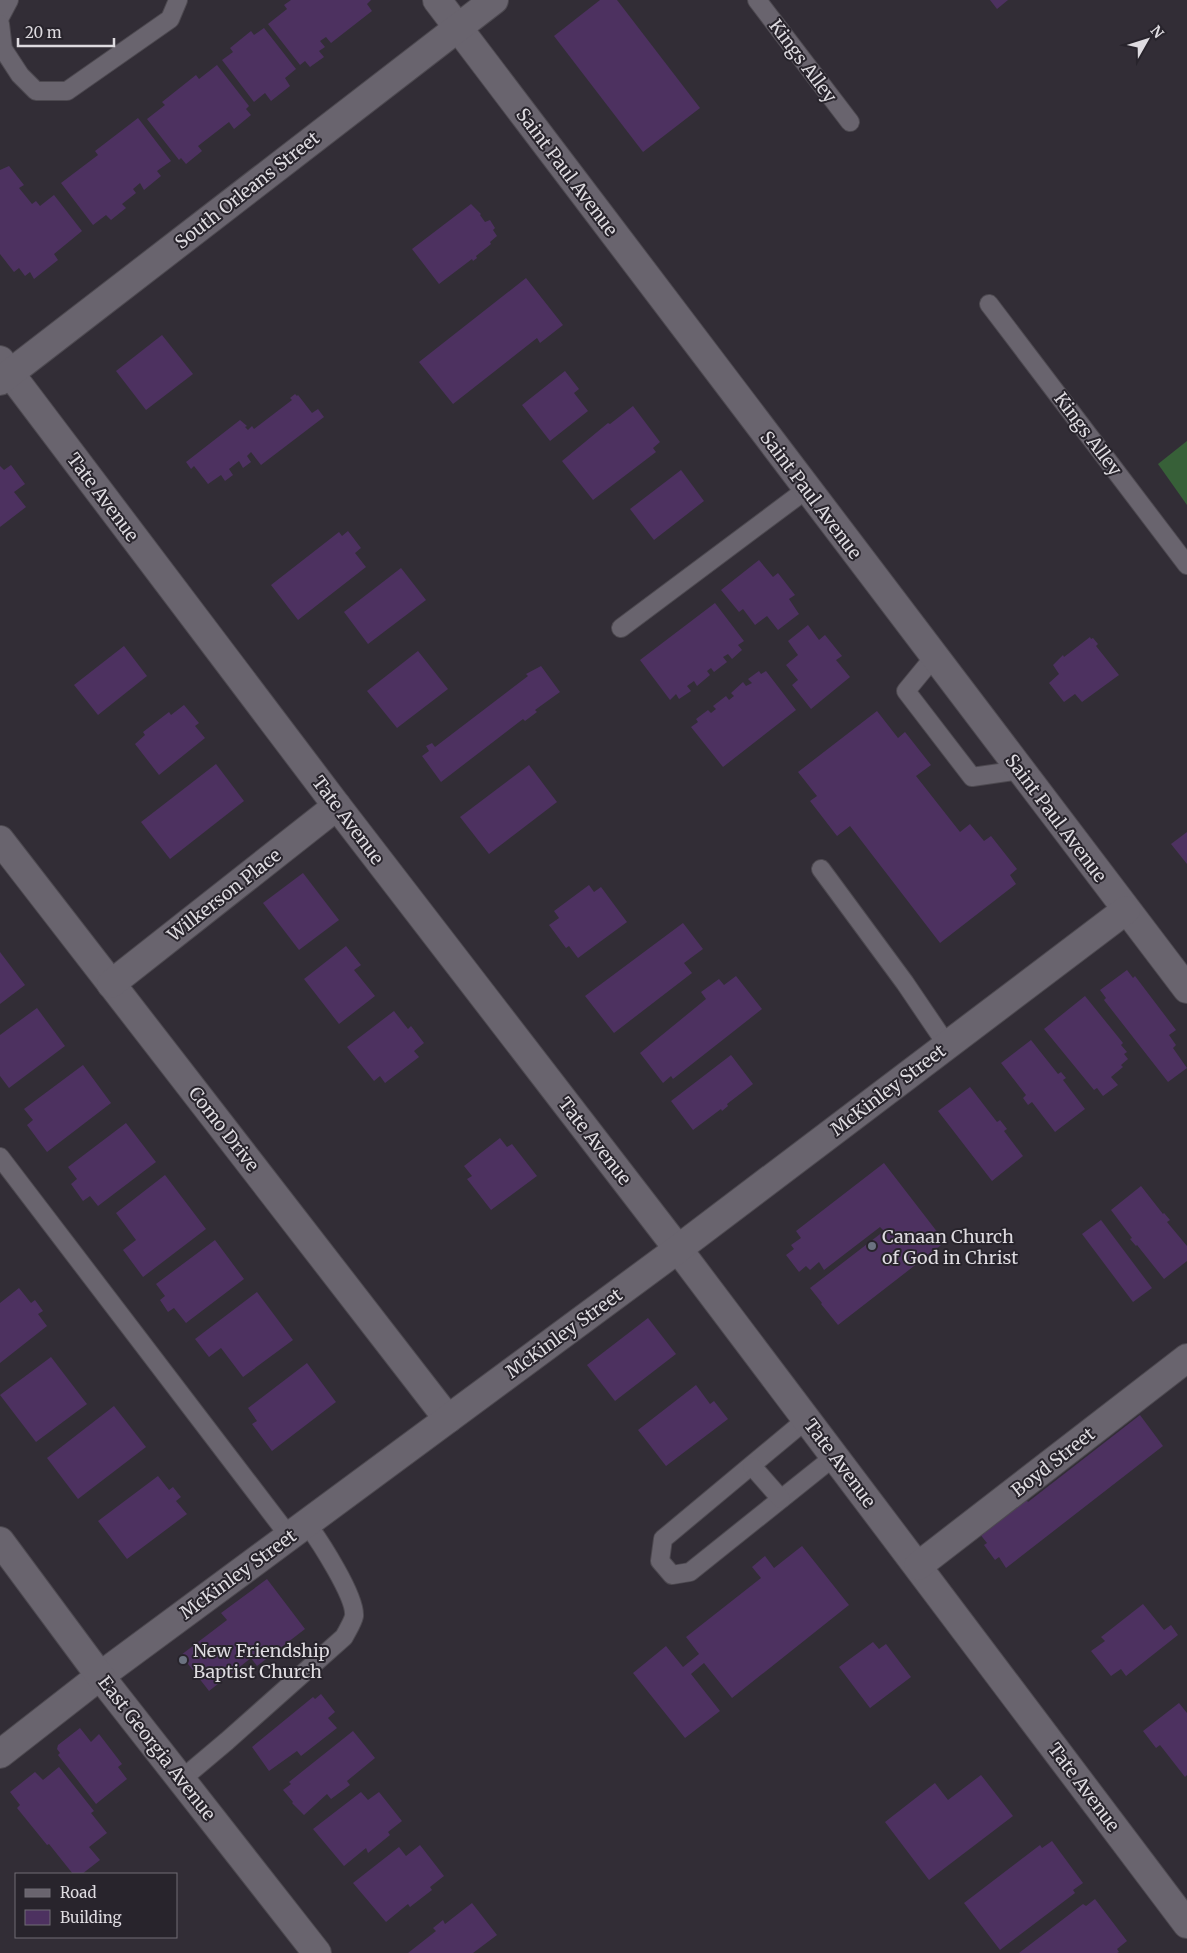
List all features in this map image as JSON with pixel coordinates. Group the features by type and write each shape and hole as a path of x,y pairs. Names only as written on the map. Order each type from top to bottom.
{"street":[{"name":"Saint Paul Avenue","path":"436,0 1187,989"},
{"name":"South Orleans Street","path":"3,371 494,0"},
{"name":"Tate Avenue","path":"3,371 678,1249 1187,1924"},
{"name":"Wilkerson Place","path":"111,984 337,806"},
{"name":"Como Drive","path":"0,840 448,1419"},
{"name":"McKinley Street","path":"0,1754 100,1676 678,1249 1126,910"},
{"name":"Boyd Street","path":"918,1566 1187,1358"},
{"name":"East Georgia Avenue","path":"0,1541 100,1676 317,1953"}],"lane":[{"path":"0,17 9,0"},
{"path":"0,24 3,49 20,75 30,86 36,91 67,92 170,19 178,0"},
{"name":"Kings Alley","path":"757,0 850,122"},
{"name":"Kings Alley","path":"989,304 1187,565"},
{"path":"621,628 806,488"},
{"path":"934,657 906,691 972,776 1020,770"},
{"path":"822,869 948,1045"},
{"path":"0,1157 298,1530 319,1541 347,1591 354,1616 344,1637 227,1742 182,1779"},
{"path":"807,1420 663,1539 660,1561 672,1575 690,1572 835,1456"},
{"path":"752,1466 781,1499"}],"green space":[{"path":"1187,441 1187,505 1158,464"}],"building":[{"path":"291,0 371,0 367,4 372,11 331,43 326,37 320,41 325,47 319,51 324,57 310,67 305,61 300,65 268,24 287,9 284,5"},
{"path":"600,0 617,0 700,108 643,152 554,36"},
{"path":"990,0 1008,0 997,9"},
{"path":"264,28 296,69 285,78 290,86 271,101 265,93 254,102 222,60 233,52 230,48 251,31 254,35"},
{"path":"217,65 249,106 246,109 251,115 234,129 229,122 198,146 202,151 186,164 181,158 179,160 147,119 165,105 162,102 196,75 199,79"},
{"path":"138,118 171,161 157,171 161,176 144,190 140,183 133,189 136,193 122,204 126,208 111,220 106,215 93,225 61,183 98,155 95,151"},
{"path":"9,166 24,185 19,188 32,204 36,201 40,206 54,195 82,231 54,254 58,260 34,279 30,272 25,276 19,268 14,272 0,254 0,170"},
{"path":"471,204 481,214 485,222 490,220 497,236 490,242 491,244 476,256 477,258 473,261 472,259 439,284 412,249"},
{"path":"526,278 563,325 540,343 537,338 453,404 419,362"},
{"path":"162,335 193,374 146,410 116,371"},
{"path":"565,371 579,389 574,393 588,411 550,441 522,405"},
{"path":"295,394 298,395 312,413 318,409 324,417 261,465 251,452 247,456 251,462 243,468 239,461 229,469 233,475 225,481 221,475 208,484 194,466 191,469 186,462 240,420 247,426 245,427 248,430 252,426 254,429 292,400 290,398"},
{"path":"633,406 660,442 653,448 656,452 593,500 562,461 608,423 610,424"},
{"path":"11,465 25,484 14,492 26,507 0,527 0,466 4,470"},
{"path":"681,470 704,501 654,540 630,509"},
{"path":"348,531 361,548 355,553 366,567 298,620 271,585 339,532 342,536"},
{"path":"759,560 773,577 778,573 795,595 789,599 799,614 778,630 767,616 755,625 743,609 739,612 721,590"},
{"path":"401,568 426,600 368,644 344,612"},
{"path":"715,603 744,641 738,645 742,650 732,659 728,654 723,657 727,662 714,672 711,668 707,671 710,675 697,686 694,681 687,686 691,691 679,699 676,694 670,700 640,660"},
{"path":"808,625 819,640 825,635 842,656 836,660 850,677 811,709 792,685 798,680 786,665 798,655 788,641"},
{"path":"1090,637 1098,644 1096,646 1119,675 1082,702 1075,694 1064,702 1049,683 1059,674 1053,665 1063,655 1064,657"},
{"path":"124,646 147,676 98,715 74,685"},
{"path":"418,651 448,689 397,728 367,691"},
{"path":"541,666 560,692 535,710 537,712 525,721 523,719 441,782 422,756 429,751 426,746 432,743 435,747 528,676 526,674"},
{"path":"759,671 761,674 766,671 796,710 723,767 691,727 698,722 696,719 708,710 711,713 716,709 713,706 726,696 729,700 734,696 731,693 743,682 746,686 752,683 748,679"},
{"path":"184,705 199,723 195,726 205,738 159,775 135,744 145,735 143,732 169,712 171,715"},
{"path":"877,711 898,738 905,732 931,765 916,776 960,832 970,824 984,841 991,836 1017,869 1010,875 1016,884 940,943 850,826 837,836 810,801 817,796 798,772"},
{"path":"216,764 244,801 170,859 141,822"},
{"path":"529,765 557,802 489,854 460,817"},
{"path":"1187,832 1187,864 1171,844"},
{"path":"303,873 339,920 299,950 263,903"},
{"path":"589,885 594,892 601,887 627,922 578,958 569,946 566,948 549,925 559,918 554,911"},
{"path":"683,923 703,949 684,963 692,973 614,1033 585,996"},
{"path":"346,946 361,965 354,970 375,996 339,1024 304,979"},
{"path":"0,952 25,985 0,1004"},
{"path":"1127,970 1133,978 1135,976 1176,1030 1169,1035 1176,1045 1173,1048 1187,1068 1168,1082 1104,1000 1106,998 1100,990"},
{"path":"736,976 762,1009 673,1079 671,1076 663,1083 640,1053 706,999 701,992 719,979 724,985"},
{"path":"1085,996 1123,1043 1121,1045 1127,1052 1124,1054 1128,1059 1121,1065 1123,1067 1111,1077 1118,1085 1103,1096 1097,1088 1094,1090 1044,1029"},
{"path":"37,1008 65,1046 9,1088 0,1076 0,1035"},
{"path":"394,1011 408,1029 411,1026 424,1043 414,1051 419,1057 385,1083 380,1076 374,1081 347,1047"},
{"path":"1031,1040 1058,1074 1061,1072 1066,1078 1063,1080 1085,1109 1055,1132 1032,1102 1028,1105 1023,1098 1026,1095 1001,1063"},
{"path":"731,1055 753,1084 727,1104 728,1106 722,1111 721,1109 693,1130 671,1101"},
{"path":"83,1065 111,1103 47,1152 27,1125 33,1120 24,1109"},
{"path":"970,1087 997,1122 1000,1120 1007,1129 1004,1131 1023,1156 992,1181 938,1111"},
{"path":"126,1123 156,1162 98,1206 90,1196 83,1201 71,1184 77,1179 68,1167"},
{"path":"500,1138 507,1147 512,1144 537,1176 491,1210 467,1179 472,1176 464,1166"},
{"path":"884,1163 945,1242 838,1325 810,1288 884,1231 880,1227 824,1270 819,1262 810,1270 806,1266 799,1272 786,1255 794,1249 791,1245 801,1238 796,1231"},
{"path":"165,1175 206,1229 143,1277 123,1250 136,1240 116,1213"},
{"path":"1141,1186 1170,1220 1167,1222 1187,1246 1187,1261 1164,1279 1130,1239 1132,1238 1111,1210"},
{"path":"1101,1220 1152,1288 1133,1302 1082,1234"},
{"path":"215,1240 244,1279 186,1323 174,1308 168,1312 160,1300 165,1296 156,1284"},
{"path":"19,1288 31,1303 35,1300 43,1311 38,1314 47,1326 0,1363 0,1303"},
{"path":"257,1292 293,1340 243,1377 221,1348 209,1357 195,1339"},
{"path":"648,1318 676,1354 615,1401 587,1365"},
{"path":"51,1357 87,1404 36,1442 0,1395"},
{"path":"307,1363 336,1402 272,1451 252,1424 257,1421 248,1408"},
{"path":"696,1385 710,1404 714,1401 728,1419 666,1466 638,1430"},
{"path":"114,1406 146,1447 78,1499 47,1458"},
{"path":"1140,1415 1163,1446 1006,1568 999,1557 995,1560 984,1545 987,1543 979,1533 1025,1498 1028,1502"},
{"path":"158,1476 169,1490 173,1487 181,1497 176,1501 187,1514 127,1559 98,1521"},
{"path":"802,1546 849,1605 732,1698 704,1663 691,1674 720,1711 685,1738 633,1673 666,1646 683,1667 699,1654 686,1637 761,1578 752,1567 765,1556 774,1568"},
{"path":"267,1579 305,1629 257,1666 251,1658 209,1691 181,1655 227,1620 221,1613"},
{"path":"1143,1604 1164,1630 1171,1625 1178,1635 1126,1676 1121,1669 1111,1676 1091,1651 1105,1641 1101,1637"},
{"path":"873,1642 879,1649 886,1644 911,1677 870,1708 839,1667"},
{"path":"321,1694 335,1712 328,1718 337,1728 301,1756 297,1751 269,1771 252,1747 313,1697 315,1699"},
{"path":"1179,1703 1187,1713 1187,1775 1185,1777 1160,1745 1156,1748 1143,1731"},
{"path":"80,1728 91,1742 99,1734 122,1764 118,1767 127,1779 96,1804 58,1755 60,1753 57,1749 58,1745"},
{"path":"353,1731 375,1758 347,1781 350,1785 331,1799 327,1794 304,1815 283,1790 291,1784 289,1782"},
{"path":"59,1767 94,1811 91,1813 107,1833 89,1847 100,1860 83,1873 72,1873 17,1808 20,1805 10,1792 35,1772 43,1780"},
{"path":"981,1775 1013,1816 929,1880 885,1822 935,1783 948,1800"},
{"path":"361,1792 368,1800 379,1792 402,1821 388,1832 390,1835 368,1853 366,1848 344,1866 313,1829"},
{"path":"1052,1841 1083,1883 1073,1890 1075,1893 1000,1950 964,1903 1040,1845 1042,1848"},
{"path":"420,1845 444,1876 430,1887 432,1890 410,1907 408,1904 386,1922 353,1883 399,1847 406,1856"},
{"path":"1095,1899 1127,1941 1117,1949 1119,1952 1019,1953 1083,1904 1086,1906"},
{"path":"472,1903 497,1935 473,1953 408,1953 436,1931 433,1928 443,1920 445,1924"}],"place":[{"name":"Canaan Church of God in Christ","path":"872,1246"},
{"name":"New Friendship Baptist Church","path":"183,1660"}]}
